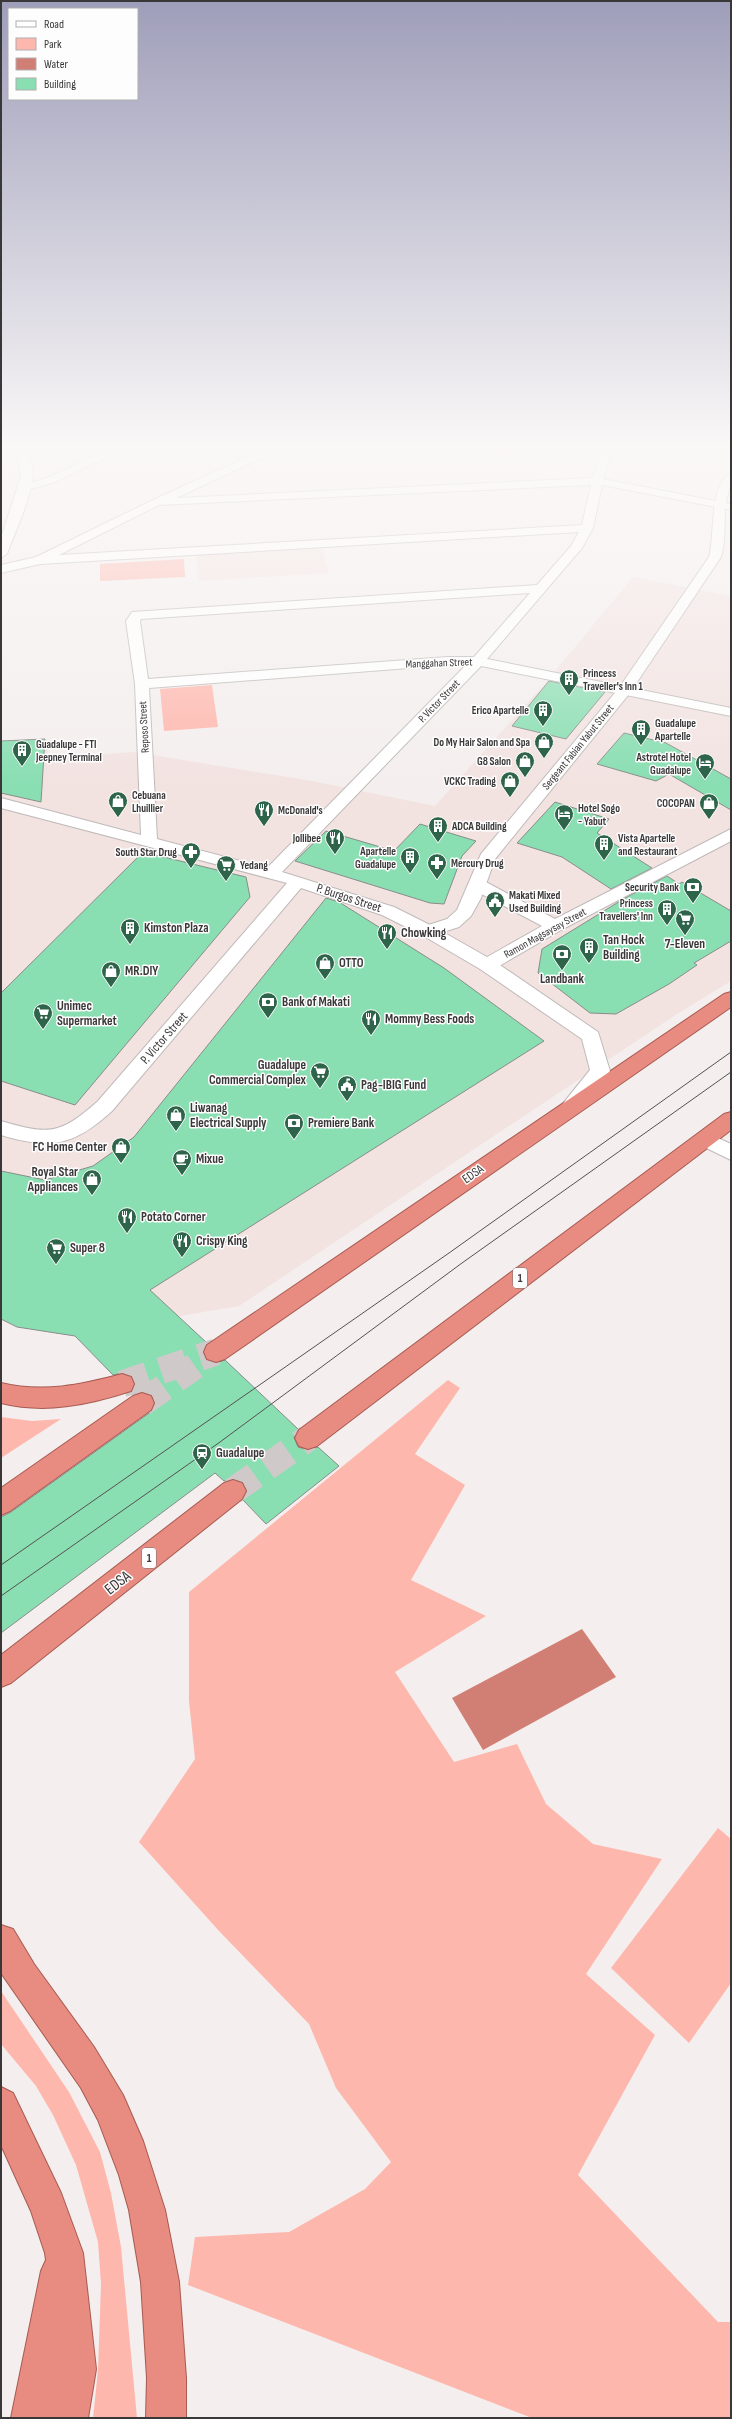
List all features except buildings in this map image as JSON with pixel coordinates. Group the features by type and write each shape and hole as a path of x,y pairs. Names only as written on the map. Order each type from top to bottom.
{"highway":[{"name":"EDSA","path":"216,1352 571,1106 731,998"},
{"name":"1","path":"308,1438 731,1119"},
{"path":"1,1393 23,1398 56,1399 122,1384"},
{"path":"1,1503 142,1403"},
{"name":"EDSA","path":"1,1673 233,1491"},
{"path":"1,1691 64,1625"},
{"path":"1,1941 80,2054 122,2131 154,2236 164,2312 166,2418"},
{"path":"1,2105 48,2206 64,2252 76,2369 68,2418"},
{"path":"31,2418 41,2380 50,2317 64,2252"}],"street":[{"path":"40,560 44,558"},
{"path":"1,569 40,560 76,558"},
{"name":"P. Victor Street","path":"270,874 478,661 568,558"},
{"name":"Sergeant Fabian Yabut Street","path":"428,931 447,926 460,918 478,885 487,858 624,691 714,558"},
{"name":"Reposo Street","path":"149,840 142,684 133,621 137,615 543,588"},
{"name":"Manggahan Street","path":"142,684 448,661 478,661 731,712"},
{"name":"P. Burgos Street","path":"1,802 149,840 298,881 388,911 428,931 487,965 591,1036 600,1071 571,1106"},
{"name":"Ramon Magsaysay Street","path":"487,965 555,926 731,834"},
{"name":"P. Victor Street","path":"1,1128 26,1136 50,1139 70,1134 88,1123 105,1106 298,881"},
{"path":"478,885 555,926"},
{"path":"705,1139 731,1153"}],"shaded area":[{"path":"196,558 325,558 329,573 199,581"},
{"path":"633,577 731,596 731,981 674,1016 239,1306 68,1335 17,1327 1,1319 1,741 45,739 50,758 134,752 312,781 435,806 546,682"}],"green space":[{"path":"184,559 185,577 100,581 100,564"},
{"path":"212,685 218,727 164,731 160,689"},
{"path":"448,1380 460,1388 415,1454 465,1485 411,1580 486,1616 395,1672 454,1762 517,1744 546,1804 593,1844 662,1859 586,1974 655,2035 578,2175 718,2322 731,2322 731,2418 532,2418 188,2285 195,2237 289,2232 365,2189 391,2162 336,2088 309,2024 219,1931 139,1842 195,1759 189,1701 189,1592"},
{"path":"1,1417 32,1421 61,1419 1,1458"},
{"path":"718,1828 731,1839 731,1983 689,2043 611,1968"},
{"path":"1,1991 69,2092 100,2152 111,2193 121,2247 137,2418 93,2418 98,2370 101,2284 98,2242 76,2165 53,2115 36,2086 1,2044"}],"water":[{"path":"582,1629 616,1677 483,1750 452,1698"}],"tunnel":[{"path":"122,1384 216,1352"},
{"path":"142,1403 195,1366"},
{"path":"233,1491 308,1438"}],"tram line":[{"path":"1,1565 449,1253 731,1052"},
{"path":"1,1596 220,1442 462,1263 731,1072"}],"place":[{"name":"Princess Traveller's Inn 1","path":"569,696"},
{"name":"Erico Apartelle","path":"543,727"},
{"name":"Guadalupe Apartelle","path":"641,746"},
{"name":"Do My Hair Salon and Spa","path":"544,759"},
{"name":"Guadalupe - FTI Jeepney Terminal","path":"22,767"},
{"name":"G8 Salon","path":"525,778"},
{"name":"Astrotel Hotel Guadalupe","path":"705,780"},
{"name":"VCKC Trading","path":"510,798"},
{"name":"Cebuana Lhuillier","path":"118,818"},
{"name":"COCOPAN","path":"709,820"},
{"name":"McDonald's","path":"264,827"},
{"name":"Hotel Sogo - Yabut","path":"564,831"},
{"name":"ADCA Building","path":"438,843"},
{"name":"Jollibee","path":"335,855"},
{"name":"Vista Apartelle and Restaurant","path":"604,861"},
{"name":"South Star Drug","path":"191,869"},
{"name":"Apartelle Guadalupe","path":"410,874"},
{"name":"Mercury Drug","path":"437,880"},
{"name":"Yedang","path":"226,882"},
{"name":"Security Bank","path":"693,904"},
{"name":"Makati Mixed Used Building","path":"495,918"},
{"name":"Princess Travellers' Inn","path":"667,926"},
{"name":"7-Eleven","path":"685,936"},
{"name":"Kimston Plaza","path":"130,945"},
{"name":"Chowking","path":"387,950"},
{"name":"Tan Hock Building","path":"589,964"},
{"name":"Landbank","path":"562,971"},
{"name":"OTTO","path":"325,980"},
{"name":"MR.DIY","path":"111,988"},
{"name":"Bank of Makati","path":"268,1019"},
{"name":"Unimec Supermarket","path":"43,1030"},
{"name":"Mommy Bess Foods","path":"371,1036"},
{"name":"Guadalupe Commercial Complex","path":"320,1089"},
{"name":"Pag-IBIG Fund","path":"347,1102"},
{"name":"Liwanag Electrical Supply","path":"176,1132"},
{"name":"Premiere Bank","path":"294,1140"},
{"name":"FC Home Center","path":"121,1164"},
{"name":"Mixue","path":"182,1176"},
{"name":"Royal Star Appliances","path":"92,1196"},
{"name":"Potato Corner","path":"127,1234"},
{"name":"Crispy King","path":"182,1258"},
{"name":"Super 8","path":"56,1265"},
{"name":"Guadalupe","path":"202,1470"}]}
